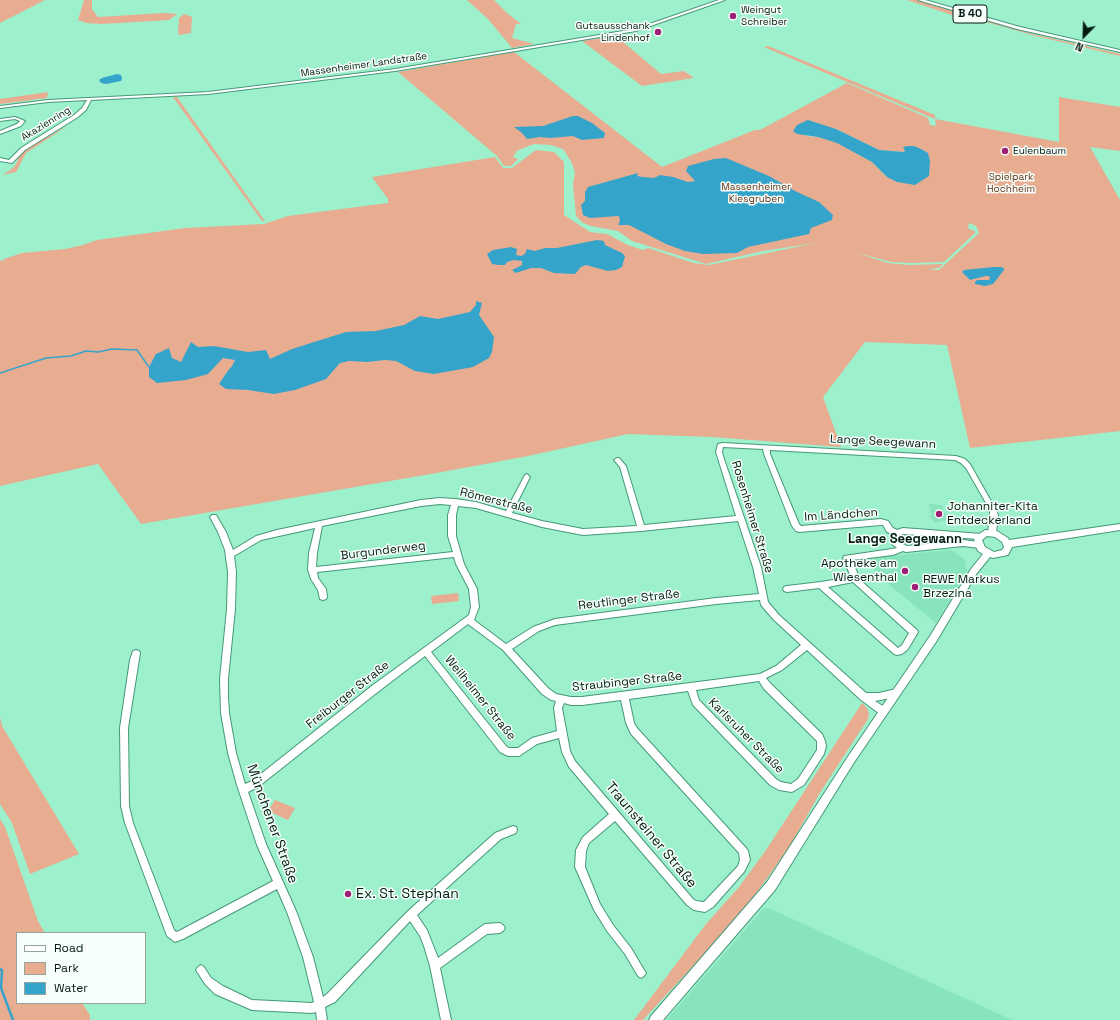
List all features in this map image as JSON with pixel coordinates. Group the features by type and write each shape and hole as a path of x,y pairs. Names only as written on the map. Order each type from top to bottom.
{"main road":[{"name":"B 40","path":"920,0 1019,28 1118,51"},
{"path":"1007,544 1120,527"},
{"path":"985,533 992,533 1002,537 1007,544 1008,547 1006,553 998,556 988,554 979,546 979,536 985,533"},
{"path":"655,1020 771,886 884,711 933,639 974,571 988,554"}],"street":[{"name":"Massenheimer Landstraße","path":"0,107 48,102 224,92 395,70 636,30 723,0"},
{"name":"Akazienring","path":"0,159 10,162 23,149 76,116 84,109 89,100"},
{"path":"0,120 15,118 23,121 18,125 0,133"},
{"name":"Lange Seegewann","path":"721,445 959,459 968,466 993,510 994,515 992,533"},
{"name":"Rosenheimer Straße","path":"721,445 720,455 757,567 762,597 770,612 864,696 884,711"},
{"name":"Im Ländchen","path":"766,447 767,454 796,526 800,529 881,522 897,533"},
{"path":"617,460 623,466 641,528"},
{"path":"508,514 527,477"},
{"path":"455,502 452,515 452,536 456,554 473,589 475,607 474,613 469,620"},
{"name":"Römerstraße","path":"230,555 259,538 421,503 455,502 476,505 572,531 594,532 740,518"},
{"name":"Münchener Straße","path":"214,517 222,532 230,555 232,572 232,595 224,679 225,712 232,753 242,790 262,845 308,956 320,1005 322,1020"},
{"path":"319,524 313,553 312,570 315,579 322,589 323,597"},
{"path":"979,536 903,531 897,533 894,537 895,542 903,548 909,549 963,543 979,546"},
{"path":"821,585 897,652 899,652 905,647 914,632 854,579 847,558 893,552 903,548"},
{"name":"Burgunderweg","path":"312,570 456,554"},
{"path":"787,589 854,579"},
{"name":"Reutlinger Straße","path":"506,648 536,628 555,622 716,601 762,597"},
{"name":"Straubinger Straße","path":"469,620 506,648 545,691 561,700 582,701 761,677 779,668 807,645"},
{"name":"Freiburger Straße","path":"242,790 255,784 426,651 469,620"},
{"name":"Weilheimer Straße","path":"426,651 504,749 508,752 519,752 535,740 562,732"},
{"path":"136,653 124,728 125,806 129,823 170,933 175,937 180,936 278,883"},
{"name":"Karlsruher Straße","path":"691,687 696,702 773,782 779,786 792,788 801,782 821,752 821,741 819,736 767,686 761,677"},
{"path":"864,696 879,697 896,693"},
{"name":"Traunsteiner Straße","path":"561,700 558,708 562,732 566,752 572,764 690,902 694,905 705,907 710,904 744,864 745,856 743,851 634,730 630,723 624,696"},
{"path":"615,815 586,840 581,850 580,867 597,907 610,928 628,951 641,973"},
{"path":"201,970 208,981 219,990 252,1006 312,1008 320,1005 331,998 412,914 498,836 513,830"},
{"path":"412,914 424,933 435,966 446,1020"},
{"path":"435,966 485,929 500,928"}],"shaded area":[{"name":"Johanniter-Kita Entdeckerland","path":"929,504 942,505 944,513 946,513 946,520 934,523 930,517 930,515 932,515 929,510 931,510"},
{"path":"948,550 953,551 965,560 967,572 936,623 877,575 869,558"},
{"path":"766,908 1012,1020 666,1020 763,909"}],"green space":[{"path":"0,0 45,0 0,23"},
{"path":"84,0 92,0 92,9 98,17 163,13 177,14 169,20 102,24 86,23 78,20"},
{"path":"467,0 494,0 521,24 516,24 512,38 534,44 512,48 488,19"},
{"path":"907,0 916,0 1033,34 1120,54 1120,56 1036,36 954,13 952,15"},
{"path":"184,14 192,17 191,33 178,35 179,18"},
{"path":"616,36 661,74 684,71 694,78 642,86 582,41"},
{"path":"768,46 935,115 935,119 930,117 764,47"},
{"path":"514,52 662,167 755,130 760,130 847,83 928,118 930,125 936,126 935,119 1059,142 1059,97 1120,107 1120,151 1090,147 1120,200 1120,431 970,448 947,345 865,342 823,397 841,447 712,437 628,434 528,456 442,472 141,524 98,464 0,486 0,260 3,261 4,259 22,253 65,249 97,240 185,228 264,224 288,216 388,203 388,199 372,177 495,157 503,168 512,168 536,150 554,152 564,162 564,215 590,232 607,234 628,245 643,250 648,248 694,263 709,265 816,243 763,251 706,264 632,241 618,231 583,223 576,216 573,184 575,173 572,163 563,149 551,145 534,144 511,153 517,151 513,157 518,159 511,166 504,166 497,156 398,72","holes":["814,122 822,126 836,129 879,150 904,152 914,146 928,153 887,177 872,162 837,142 818,137 806,136","969,223 976,226 979,233 939,270 928,269 939,268 943,264 910,265 888,263 854,252 891,262 944,262 976,232 968,228"]},
{"path":"48,92 47,98 0,104 0,99"},
{"path":"173,97 177,97 265,221 262,221"},
{"path":"69,125 26,153 16,172 2,175 15,166 18,160 17,158 29,147"},
{"path":"458,593 459,601 432,604 431,596"},
{"path":"862,703 867,708 869,714 868,719 821,791 791,844 768,877 741,914 643,1020 634,1020 706,924 739,887 764,853"},
{"path":"0,717 2,726 79,854 30,874 12,823 0,804"},
{"path":"275,800 295,808 288,820 268,811"},
{"path":"0,819 5,827 38,921 44,932 16,932 16,1004 83,1004 90,1015 90,1020 0,1020"}],"water":[{"path":"117,74 121,75 121,81 106,84 101,83 99,80 102,78"},
{"path":"573,116 578,116 592,123 605,133 604,138 582,140 573,136 527,139 514,127 543,126"},
{"path":"808,120 836,129 879,150 904,152 903,147 908,146 914,146 921,149 928,153 930,161 929,176 915,185 897,182 887,177 872,162 837,143 818,137 797,134 793,131 797,125"},
{"path":"726,158 769,176 795,191 819,202 833,215 832,220 811,228 809,234 748,247 737,253 703,254 685,251 666,244 629,225 618,225 620,221 619,216 590,218 583,215 581,205 585,201 585,192 588,187 638,173 637,176 643,177 654,178 660,175 673,177 688,182 695,181 686,171 688,166 714,159"},
{"path":"597,240 604,241 605,245 625,256 622,267 616,270 608,271 586,265 581,267 575,274 554,273 541,268 531,268 516,273 512,270 522,265 522,261 514,260 507,262 505,265 492,264 487,254 493,250 511,247 517,249 516,255 521,256 525,254 527,249 535,251 545,248 557,248"},
{"path":"993,267 1004,268 1004,270 993,284 985,286 975,284 975,282 977,280 989,280 989,276 970,280 962,272 964,270"},
{"path":"476,301 482,303 479,315 494,337 492,352 489,358 473,367 434,374 415,371 396,361 349,361 340,363 326,379 295,390 274,394 248,390 226,389 219,384 235,360 223,358 208,374 186,380 157,383 149,377 149,367 156,354 169,348 172,358 181,362 191,342 198,347 214,346 248,352 266,350 270,359 292,349 346,332 376,331 404,325 420,316 438,319 470,312 476,305"}],"waterway":[{"path":"0,373 46,358 71,356 86,351 98,352 112,349 137,350 149,367"},
{"path":"0,969 2,970 1,988 13,1020"}],"place":[{"name":"Weingut Schreiber","path":"733,16"},
{"name":"Gutsausschank Lindenhof","path":"658,32"},
{"name":"Eulenbaum","path":"1005,151"},
{"name":"Johanniter-Kita Entdeckerland","path":"939,514"},
{"name":"Apotheke am Wiesenthal","path":"905,571"},
{"name":"REWE Markus Brzezina","path":"915,587"},
{"name":"Ex. St. Stephan","path":"348,894"}],"district":[{"name":"Lange Seegewann","path":"905,539"}],"park label":[{"name":"Spielpark Hochheim","path":"1011,182"},
{"name":"Massenheimer Kiesgruben","path":"756,192"}]}
